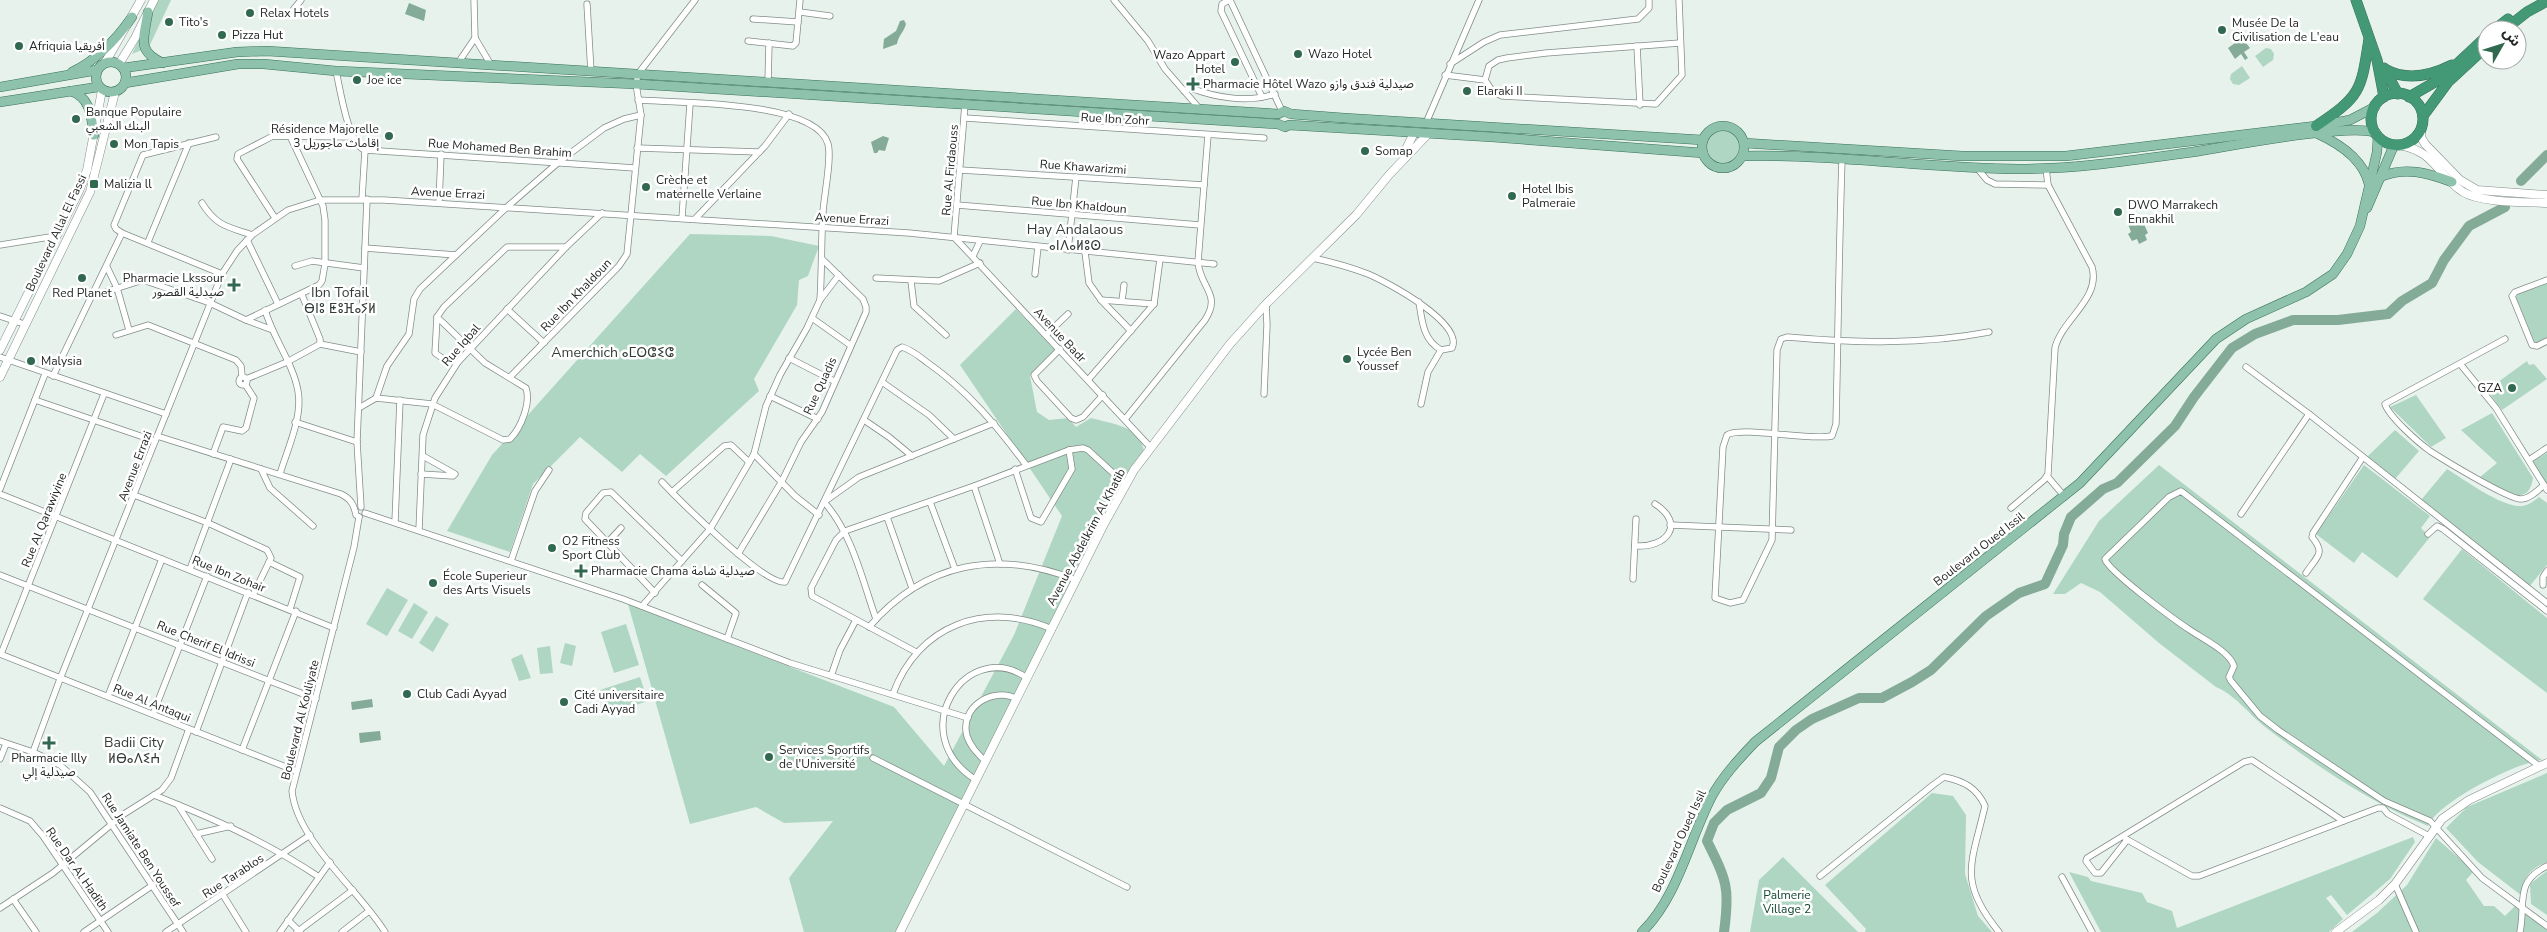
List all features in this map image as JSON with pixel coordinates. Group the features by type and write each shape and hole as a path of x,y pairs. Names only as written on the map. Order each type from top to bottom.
{"highway":[{"path":"2356,0 2378,60 2384,97"},
{"path":"2508,20 2536,0"},
{"path":"2517,20 2547,1"},
{"path":"2316,130 2347,105 2360,87 2370,39"},
{"path":"2409,97 2433,84 2477,45"},
{"path":"2423,116 2418,105 2409,97 2398,94 2384,97 2374,107 2372,120 2377,134 2384,141 2397,145 2414,138 2421,128 2423,116 2448,82 2477,55"},
{"path":"2378,60 2398,94"},
{"path":"2384,69 2398,75 2416,76 2435,72 2459,62"}],"main road":[{"path":"148,12 145,49 150,57 164,63"},
{"path":"62,76 88,63 104,50 132,17"},
{"path":"0,87 97,70 105,63 121,66 164,63 237,52 268,51 1199,108 1282,116 1292,119 1289,125 1703,153"},
{"path":"0,102 100,88 115,92 125,84 238,64 264,64 336,71 636,84 965,104 1282,116 1703,140"},
{"path":"121,66 126,75 125,84"},
{"path":"97,70 95,78 100,88"},
{"path":"71,91 80,96 87,104 94,135"},
{"path":"1743,156 1977,167 2046,168 2134,160 2316,130 2350,120 2374,107"},
{"path":"1724,126 1737,131 1744,142 1743,156 1730,168 1719,168 1709,163 1703,153 1703,140 1711,129 1724,126"},
{"path":"2316,130 2355,158 2367,176 2369,185"},
{"path":"1744,142 1962,156 2024,157 2093,154 2316,130 2364,130 2377,134"},
{"name":"Boulevard Oued Issil","path":"2363,215 2377,152 2377,134"},
{"name":"Boulevard Oued Issil","path":"1642,932 1650,924 1668,894 1713,794 1727,774 1755,742 2065,497 2096,468 2216,339 2234,325 2306,292 2333,274 2347,254 2380,177 2397,145"},
{"path":"2380,177 2391,172 2409,170 2452,182"}],"street":[{"path":"105,63 141,0"},
{"path":"121,66 154,0"},
{"path":"292,10 302,0"},
{"path":"474,0 475,38 491,66"},
{"path":"638,74 695,0"},
{"path":"748,42 793,46 796,43 800,0"},
{"path":"1114,0 1148,41 1165,69 1199,108"},
{"path":"1262,97 1221,11 1222,4 1230,0 1275,94 1282,116"},
{"path":"1426,124 1445,75 1479,0"},
{"path":"1445,75 1484,80 1493,92 1502,96 1640,105 1658,103 1680,78 1679,0"},
{"path":"1450,64 1484,42 1500,35 1632,20 1642,17 1650,2"},
{"path":"587,4 591,72"},
{"path":"800,12 830,16"},
{"path":"753,19 798,22"},
{"path":"458,63 475,38"},
{"path":"768,83 769,43"},
{"path":"1484,80 1490,66 1498,60 1507,58 1680,43"},
{"path":"1637,46 1640,105"},
{"path":"336,71 352,137 359,148 365,150 365,248 357,442 358,508 356,515 359,517 365,513"},
{"name":"Rue Ibn Khaldoun","path":"510,377 625,258 632,214 634,168 641,115 636,84 638,74"},
{"name":"Boulevard Allal El Fassi","path":"0,350 84,177 94,135 100,88"},
{"path":"1184,91 1191,88 1202,93 1224,97 1262,97 1275,94"},
{"name":"Boulevard Allal El Fassi","path":"0,377 4,359 24,324 90,192 115,92"},
{"path":"638,100 760,108 789,114 810,124 822,134 828,144 822,228 820,300"},
{"path":"682,218 690,104"},
{"name":"Rue Al Firdaouss","path":"954,237 965,104"},
{"path":"695,218 759,152 777,132 789,114"},
{"path":"376,398 388,366 409,334 416,294 507,207 560,161 609,125 641,115"},
{"name":"Rue Ibn Zohr","path":"965,118 1264,138"},
{"path":"2421,128 2421,137 2426,144 2460,180 2473,189 2483,194 2526,193 2547,195"},
{"name":"Avenue Abdelkrim Al Khatib","path":"1405,157 1406,150 1414,133"},
{"path":"1126,418 1209,314 1213,303 1202,278 1198,262 1208,134"},
{"name":"Avenue Abdelkrim Al Khatib","path":"900,932 1125,484 1230,344 1266,304 1356,215 1405,157 1428,134"},
{"path":"246,320 278,304 302,295 321,283 325,264 325,220 320,200 290,136"},
{"path":"216,137 147,153 141,158 114,225 122,233 148,242 222,274"},
{"path":"275,218 237,156 269,137 352,137"},
{"path":"148,242 189,143"},
{"path":"2397,145 2419,150 2462,191 2520,201 2547,203"},
{"path":"637,148 759,152"},
{"name":"Rue Mohamed Ben Brahim","path":"365,150 560,161 634,168"},
{"path":"439,203 442,154"},
{"path":"1842,160 1838,341 1834,433 1822,437 1776,434 1735,432 1725,437 1714,594 1718,600 1730,603 1740,602 1746,595 1770,548 1773,529 1776,434 1777,350 1779,341 1786,337 1838,341 1925,342 1989,332"},
{"path":"1977,167 1987,180 1994,184 2048,185"},
{"path":"2046,168 2048,185 2092,267 2094,278 2090,294 2062,330 2055,348 2047,476 2065,497"},
{"name":"Rue Khawarizmi","path":"960,170 1204,185"},
{"path":"1068,250 1070,215 1076,177"},
{"name":"Avenue Errazi","path":"33,752 88,608 117,540 222,274 252,235 275,218 300,205 320,200 365,199 695,218 954,237 1214,264"},
{"path":"202,203 214,221 252,235"},
{"name":"Rue Ibn Khaldoun","path":"957,205 1200,225"},
{"name":"Rue Iqbal","path":"419,530 424,428 432,404 458,362 566,247 602,213"},
{"path":"53,376 122,233"},
{"path":"0,245 56,236"},
{"name":"Avenue Badr","path":"954,237 1126,418 1151,448"},
{"path":"247,240 278,304"},
{"path":"973,256 980,241"},
{"path":"458,362 442,358 435,353 438,317 444,307 507,247 566,247"},
{"path":"1035,274 1038,247"},
{"path":"365,248 456,255"},
{"path":"1085,252 1087,279 1101,300 1131,331"},
{"path":"1312,258 1370,275 1419,302 1446,326 1454,338 1452,348 1441,350 1432,343 1424,329 1419,302"},
{"name":"Rue Quadis","path":"738,554 782,481 801,442 818,419 866,307 863,299 822,259"},
{"path":"1088,380 1154,304 1160,259"},
{"path":"295,266 307,262 364,268"},
{"path":"876,278 939,282 980,263"},
{"path":"107,267 117,288 129,330"},
{"path":"642,606 710,529 754,454 770,396 789,358 820,300 840,275"},
{"path":"93,296 143,280 210,303 270,329"},
{"path":"2547,280 2515,292 2512,296 2532,345 2537,346 2547,341"},
{"path":"911,281 914,306 946,335"},
{"path":"1122,301 1124,285"},
{"path":"302,295 320,339 320,344"},
{"path":"1101,300 1154,304"},
{"path":"1264,394 1266,304"},
{"path":"507,309 544,343"},
{"path":"265,310 270,329 287,362 298,390 295,422 280,474"},
{"path":"1046,335 1068,314"},
{"path":"0,316 24,324"},
{"path":"359,408 376,398 432,404 507,441 515,434 526,405 528,393 526,388 485,364 438,317"},
{"path":"812,318 850,345"},
{"path":"116,335 148,325 236,360 241,366 245,380 254,398 246,428 242,431 223,427 213,454"},
{"path":"2461,365 2496,408 2545,488 2527,498 2521,499 2506,494 2432,452 2397,419 2385,404 2505,340"},
{"path":"245,380 287,362 320,344 361,352"},
{"path":"662,482 738,554 764,574 780,583 785,582 882,382 898,350 902,346 959,386 994,423 1026,465"},
{"path":"1060,349 1034,375 1071,418 1076,420 1084,417 1103,395"},
{"path":"1421,404 1428,372 1441,350"},
{"path":"789,358 834,381"},
{"path":"4,359 166,414"},
{"path":"2246,367 2309,414 2547,603"},
{"path":"0,489 45,374"},
{"path":"882,382 929,415 954,439"},
{"name":"Rue Al Qarawiyine","path":"1,654 104,394"},
{"path":"770,396 818,419"},
{"path":"36,400 94,420 231,459 341,494 365,513 642,606 831,676 968,718"},
{"path":"395,522 400,400"},
{"path":"2241,514 2309,414"},
{"path":"864,420 889,436 912,456"},
{"path":"295,422 357,442"},
{"path":"824,502 859,477 994,423"},
{"path":"672,492 724,446 731,445 749,462"},
{"path":"916,652 815,599 811,592 836,540 845,531 887,518 1069,450 1083,448 1088,450 1125,484"},
{"path":"2529,460 2547,448"},
{"path":"1015,469 1032,518 1041,522 1072,469 1069,450"},
{"path":"754,454 819,515"},
{"path":"421,474 452,476 455,474 453,470 423,456"},
{"path":"2306,573 2320,552 2320,546 2312,537 2313,533 2363,457"},
{"path":"190,569 231,459"},
{"path":"261,469 270,488 313,526"},
{"path":"511,561 535,491 549,470"},
{"path":"2011,508 2047,476"},
{"path":"974,486 1000,564"},
{"path":"655,593 585,519 602,493 608,490 682,561"},
{"path":"2539,766 2181,491 2169,497 2105,560 2119,575 2184,627 2229,658 2234,666 2229,677 2231,681 2260,716 2384,801 2429,821 2482,878 2547,926"},
{"name":"Rue Ibn Zohair","path":"0,494 251,593 334,628"},
{"path":"134,495 208,523 267,550 271,555 251,593 196,732"},
{"path":"824,502 837,516 845,531 876,619"},
{"path":"930,502 955,569"},
{"path":"1635,546 1648,547 1658,544 1666,537 1670,525 1664,512 1655,504"},
{"name":"Boulevard Al Kouliyate","path":"359,517 354,547 334,628 296,771 293,801 299,818 310,835 385,932"},
{"path":"887,518 912,588"},
{"path":"1633,579 1636,519"},
{"path":"1670,525 1791,530"},
{"path":"2428,534 2437,526 2443,529 2547,611"},
{"path":"608,542 621,528"},
{"path":"108,696 162,559"},
{"path":"242,750 293,610 300,577 269,562"},
{"path":"869,627 895,600 912,588 955,569 1000,564 1044,569 1076,580"},
{"path":"2543,585 2543,576 2547,571"},
{"name":"Rue Cherif El Idrissi","path":"0,574 316,698"},
{"path":"153,714 207,576"},
{"path":"702,585 736,613 727,639"},
{"path":"893,694 902,673 916,652 942,632 978,618 1009,616 1052,628"},
{"path":"831,676 840,650 856,620"},
{"name":"Rue Al Antaqui","path":"1,654 296,771"},
{"path":"976,780 958,768 947,752 942,731 945,710 957,688 979,672 1002,668 1027,678"},
{"path":"986,761 969,741 966,732 968,718 975,706 991,695 1004,694 1016,699"},
{"path":"0,908 62,864 113,823 166,786 171,778 189,729"},
{"path":"0,759 3,743"},
{"name":"Rue Jamiate Ben Youssef","path":"3,743 33,752 71,773 90,792 113,823 183,932"},
{"path":"872,758 1127,887"},
{"path":"2125,838 2103,872 2095,873 2086,859 2125,838 2244,762 2252,760 2343,821"},
{"path":"2336,932 2379,900 2395,884 2442,819 2469,800 2547,763"},
{"path":"1820,876 1933,784 1944,777 1956,779 1980,794 1985,806 1972,851 1971,876 1980,906 2000,932"},
{"path":"154,796 231,826 285,854 319,877"},
{"path":"178,805 212,859"},
{"name":"Rue Dar Al Hadith","path":"0,808 30,821 108,932"},
{"path":"2125,838 2192,876 2199,876 2343,821 2383,808 2388,814 2428,836"},
{"path":"196,834 231,826"},
{"name":"Rue Tarablos","path":"166,932 285,854 310,835"},
{"path":"280,932 330,862"},
{"path":"2520,932 2525,884 2529,877 2547,866"},
{"path":"2062,877 2092,932"},
{"path":"2395,884 2416,932"},
{"path":"84,932 153,885"},
{"path":"288,920 299,932 353,890"},
{"path":"223,895 246,932"},
{"path":"13,899 36,932"},
{"path":"342,932 369,911"}],"green space":[{"path":"158,0 171,0 149,47 132,54"},
{"path":"2266,48 2271,49 2274,54 2273,60 2263,67 2255,56"},
{"path":"2242,66 2250,78 2239,85 2233,84 2230,79 2231,74"},
{"path":"1722,130 1734,135 1739,147 1734,159 1722,164 1710,159 1705,147 1710,135"},
{"path":"690,234 771,236 819,246 808,276 799,280 797,305 754,379 759,391 666,476 640,454 622,472 580,437 533,484 510,552 447,531 492,455"},
{"path":"2547,282 2547,337 2535,344 2516,297 2519,293"},
{"path":"1016,309 1056,350 1030,376 1037,412 1049,420 1068,418 1076,427 1091,418 1125,428 1132,431 1138,437 1144,452 1115,489 964,805 899,932 804,932 789,878 833,821 784,823 756,807 690,824 628,604 894,707 944,766 1014,635 1062,516 960,365"},
{"path":"2527,361 2529,365 2534,364 2547,379 2502,410 2487,390"},
{"path":"2416,395 2446,438 2431,447 2390,407"},
{"path":"2492,413 2533,478 2530,488 2525,494 2511,494 2503,491 2480,477 2497,463 2461,430"},
{"path":"2395,430 2419,451 2395,479 2367,457"},
{"path":"2547,453 2547,484 2533,461"},
{"path":"2159,465 2542,760 2530,762 2479,785 2447,806 2435,816 2428,826 2386,806 2346,783 2262,725 2237,701 2159,643 2100,592 2081,583 2065,594 2053,594 2099,521"},
{"path":"2364,465 2430,516 2421,528 2430,537 2397,578 2362,552 2354,563 2316,534"},
{"path":"2447,469 2481,491 2501,501 2524,506 2539,497 2547,503 2547,565 2528,588 2421,500"},
{"path":"2462,549 2547,618 2547,693 2423,599"},
{"path":"387,588 408,600 387,636 366,624"},
{"path":"414,603 428,612 412,639 398,631"},
{"path":"436,616 449,624 433,652 419,643"},
{"path":"626,624 639,665 614,673 601,632"},
{"path":"565,643 576,646 572,666 560,663"},
{"path":"550,646 553,673 540,674 537,648"},
{"path":"522,654 531,678 519,681 511,659"},
{"path":"640,677 648,701 608,714 600,690"},
{"path":"2547,773 2547,862 2536,867 2525,879 2522,896 2478,862 2446,828 2467,807"},
{"path":"1932,793 1953,796 1966,815 1965,874 1978,916 1992,932 1865,932 1866,929 1825,885"},
{"path":"2413,837 2415,842 2390,879 2347,915 2331,895 2326,898 2343,919 2329,932 2101,932 2069,872 2088,877 2091,881 2142,893 2147,902 2172,911 2177,928"},
{"path":"2436,838 2474,871 2466,880 2484,906 2494,906 2505,916 2516,905 2547,929 2547,932 2352,932 2377,913 2407,885"},
{"name":"Palmerie Village 2","path":"1783,857 1858,932 1750,932 1759,880"},
{"path":"2547,871 2547,915 2531,904 2530,884"}],"shaded area":[{"path":"409,3 426,10 424,21 405,14"},
{"path":"904,20 906,24 897,44 883,49 884,39 896,31 900,21"},
{"path":"2242,38 2250,48 2244,52 2248,58 2245,60 2241,54 2235,59 2228,48"},
{"path":"883,136 889,138 885,151 879,150 877,153 874,153 871,142"},
{"path":"2137,219 2140,224 2143,222 2148,233 2145,235 2147,240 2139,244 2137,239 2132,241 2128,234 2131,232 2128,224"},
{"path":"372,699 373,707 352,710 351,702"},
{"path":"380,731 381,740 360,743 359,733"}],"waterway":[{"path":"2521,181 2547,155"},
{"path":"1724,932 1727,894 1723,876 1707,841 1714,823 1727,810 1761,793 1771,778 1779,747 1796,730 1812,719 1859,698 1882,698 1912,682 1931,670 1986,616 2019,593 2045,584 2063,545 2064,534 2071,517 2103,489 2117,483 2175,426 2194,397 2232,348 2255,334 2293,320 2338,320 2388,314 2402,301 2432,283 2444,260 2469,226 2505,207"}],"place":[{"name":"Relax Hotels","path":"250,13"},
{"name":"Tito's","path":"169,22"},
{"name":"Musée De la Civilisation de L'eau","path":"2222,30"},
{"name":"Pizza Hut","path":"222,35"},
{"name":"Afriquia أفريقيا","path":"19,46"},
{"name":"Wazo Hotel","path":"1298,54"},
{"name":"Wazo Appart Hotel","path":"1235,62"},
{"name":"Joe ice","path":"357,80"},
{"name":"Pharmacie Hôtel Wazo صيدلية فندق وازو","path":"1193,84"},
{"name":"Elaraki II","path":"1467,91"},
{"name":"Banque Populaire البنك الشعبي","path":"76,119"},
{"name":"Résidence Majorelle إقامات ماجوريل 3","path":"389,136"},
{"name":"Mon Tapis","path":"114,144"},
{"name":"Somap","path":"1365,151"},
{"name":"Malizia ll","path":"94,184"},
{"name":"Crèche et maternelle Verlaine","path":"646,187"},
{"name":"Hotel Ibis Palmeraie","path":"1512,196"},
{"name":"DWO Marrakech Ennakhil","path":"2118,212"},
{"name":"Red Planet","path":"82,278"},
{"name":"Pharmacie Lkssour صيدلية القصور","path":"234,285"},
{"name":"Lycée Ben Youssef","path":"1347,359"},
{"name":"Malysia","path":"31,361"},
{"name":"GZA","path":"2512,388"},
{"name":"O2 Fitness Sport Club","path":"552,548"},
{"name":"Pharmacie Chama صيدلية شامة","path":"581,571"},
{"name":"École Superieur des Arts Visuels","path":"433,583"},
{"name":"Club Cadi Ayyad","path":"407,694"},
{"name":"Cité universitaire Cadi Ayyad","path":"564,702"},
{"name":"Pharmacie Illy صيدلية إلي","path":"49,743"},
{"name":"Services Sportifs de l'Université","path":"769,757"}],"district":[{"name":"Hay Andalaous ⴰⵏⴷⴰⵍⵓⵙ","path":"1075,237"},
{"name":"Ibn Tofail ⴱⵏⵓ ⵟⵓⴼⴰⵢⵍ","path":"340,300"},
{"name":"Amerchich ⴰⵎⵔⵛⵉⵛ","path":"613,352"},
{"name":"Badii City ⵍⴱⴰⴷⵉⵄ","path":"134,750"}]}
